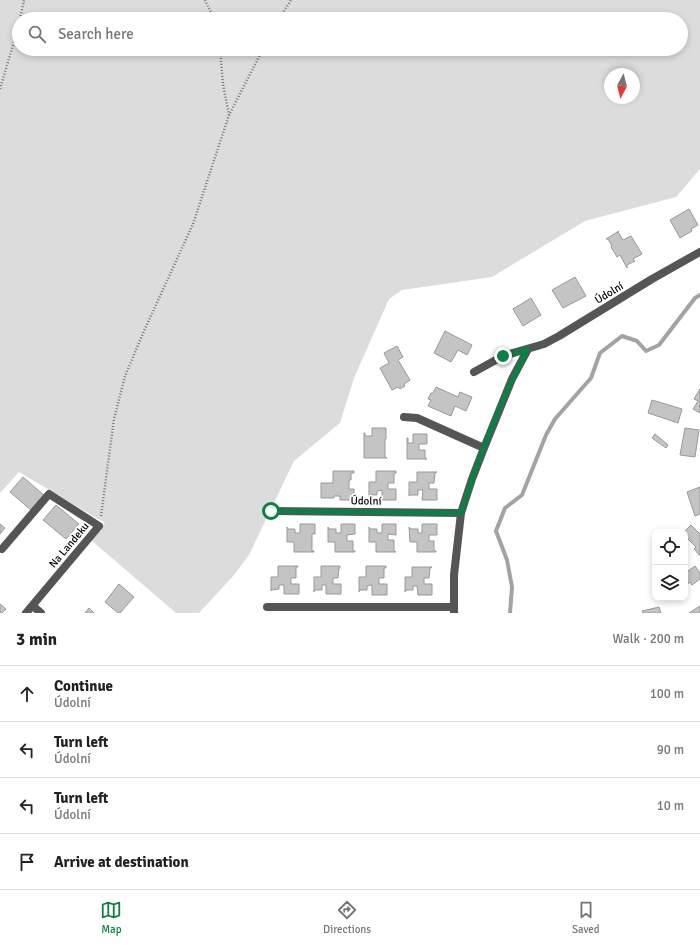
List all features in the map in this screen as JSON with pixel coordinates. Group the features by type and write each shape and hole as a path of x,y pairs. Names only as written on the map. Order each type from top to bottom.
{"street":[{"name":"Údolní","path":"474,372 503,356 544,344 700,252"},
{"path":"267,607 454,610 454,575 461,513 472,479 512,379 528,349"},
{"path":"404,417 417,418 484,448"},
{"name":"Na Landeku","path":"2,549 49,494 99,526 26,613"},
{"name":"Údolní","path":"271,511 461,513"},
{"path":"32,606 40,613"}],"path":[{"path":"21,12 24,0"},
{"path":"205,0 211,12"},
{"path":"283,12 291,0"},
{"path":"0,89 12,49"},
{"path":"221,56 223,84 229,115"},
{"path":"99,526 104,501 114,419 125,376 193,224 229,115 259,56"}],"shaded area":[{"path":"0,0 700,0 700,169 676,197 585,221 492,277 402,290 389,299 354,378 340,423 294,461 249,555 234,575 199,613 176,613 91,540 105,523 19,472 0,493"}],"building":[{"path":"689,209 698,225 691,229 692,231 680,238 670,220"},
{"path":"619,231 618,232 623,240 631,236 642,254 633,259 635,261 627,265 627,268 620,255 617,257 608,239 606,239"},
{"path":"575,277 586,296 563,308 552,290"},
{"path":"531,298 541,315 523,326 513,309"},
{"path":"445,331 472,345 467,355 458,350 451,362 434,353"},
{"path":"397,346 403,357 398,360 410,380 400,389 398,387 392,390 380,368 389,363 384,353"},
{"path":"436,387 458,397 460,392 472,397 466,411 455,406 451,416 428,406 431,400 428,399"},
{"path":"700,389 700,413 693,409 698,401 694,399"},
{"path":"652,400 682,409 678,423 648,413"},
{"path":"372,428 386,428 385,457 387,458 364,458 364,433 365,436 372,436"},
{"path":"685,428 699,430 695,457 680,455"},
{"path":"413,434 427,434 427,444 419,444 419,450 425,450 425,457 427,459 407,459 407,438 408,443 413,443"},
{"path":"655,434 668,445 666,448 652,438"},
{"path":"333,471 354,471 354,473 351,473 351,480 349,480 349,489 354,489 354,500 340,500 340,496 334,496 334,498 321,498 321,483 333,483"},
{"path":"376,471 396,471 396,473 394,473 394,483 388,483 388,489 396,489 396,500 382,500 382,490 377,491 377,495 370,495 369,497 369,482 376,482"},
{"path":"417,472 437,472 435,473 434,483 429,483 429,489 437,489 437,500 422,500 423,490 418,490 418,495 409,496 409,482 417,482"},
{"path":"23,477 45,496 32,511 10,492"},
{"path":"700,487 700,514 695,516 687,492"},
{"path":"56,505 79,524 66,539 43,520"},
{"path":"0,524 5,528 0,534"},
{"path":"300,524 315,524 315,534 312,534 312,551 314,552 294,552 294,542 287,542 287,527 288,529 295,529 295,533 300,533"},
{"path":"341,524 355,524 355,534 347,535 347,541 353,541 353,551 355,552 335,552 335,542 328,542 328,527 329,529 336,529 336,533 341,533"},
{"path":"382,524 396,524 396,535 388,534 388,540 394,540 394,551 396,552 376,552 376,542 369,542 369,527 370,529 377,529 377,533 382,533"},
{"path":"422,524 437,524 437,535 429,535 429,541 434,541 434,551 436,552 417,552 417,542 410,542 409,527 411,529 418,529 418,533 422,533"},
{"path":"691,525 700,534 700,556 694,549 696,547 688,539 687,529"},
{"path":"278,566 298,566 296,567 296,578 291,578 291,584 299,584 299,594 284,594 284,585 279,585 279,589 271,591 271,577 278,577"},
{"path":"321,566 340,566 338,578 333,578 333,584 341,584 341,594 326,594 326,585 322,585 322,590 314,590 314,577 321,577"},
{"path":"366,566 386,566 386,568 384,568 384,578 379,578 379,584 387,584 387,595 372,595 372,585 367,586 367,590 360,590 359,592 359,577 366,577"},
{"path":"695,566 700,573 700,579 692,585 690,582 688,584 688,571"},
{"path":"412,567 432,567 430,568 429,578 424,578 424,584 432,584 432,595 418,595 417,586 413,586 413,590 406,590 405,592 405,577 412,577"},
{"path":"119,584 134,597 120,613 118,613 105,602"},
{"path":"0,604 6,609 2,613 0,613"},
{"path":"700,606 700,613 689,613"},
{"path":"659,607 661,613 643,613 642,611"},
{"path":"89,608 94,613 85,613"}],"waterway":[{"path":"510,613 512,587 507,560 496,531 505,508 522,495 546,435 555,419 591,378 600,353 622,336 637,341 646,351 659,345 695,298 700,295"}],"route":[{"path":"271,511 461,513 472,479 512,379 528,349 503,356"}]}
